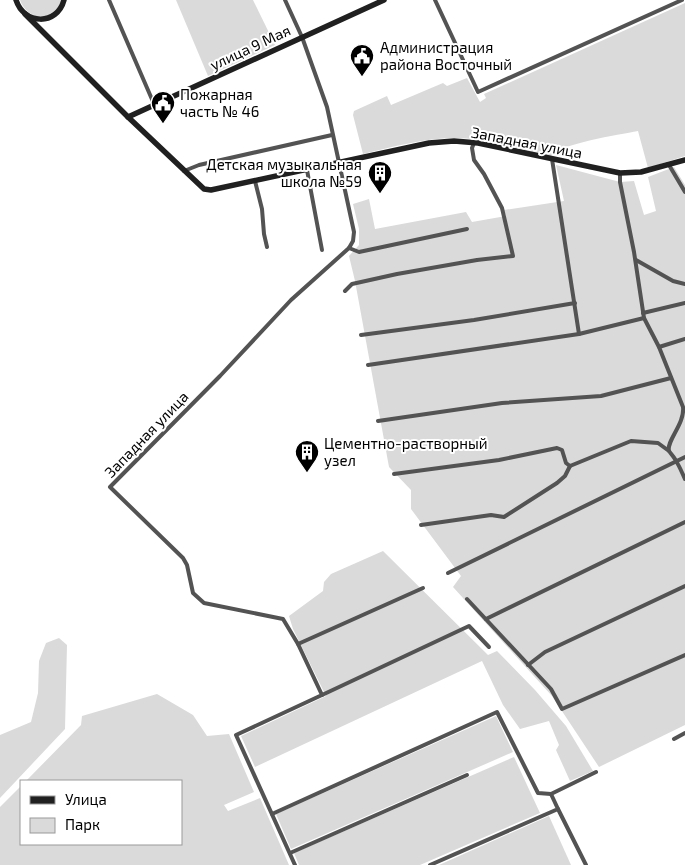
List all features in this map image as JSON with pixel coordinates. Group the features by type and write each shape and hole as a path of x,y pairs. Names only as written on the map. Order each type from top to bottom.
{"street":[{"name":"Западная улица","path":"16,0 18,6 25,14 183,171 204,189 211,190 429,143 454,141 474,143 620,173 641,172 685,160"},
{"path":"109,0 154,104"},
{"path":"286,0 302,37 327,107 354,232 353,241 349,248 359,252 467,229"},
{"name":"улица 9 Мая","path":"128,117 384,0"},
{"path":"436,0 478,92 682,0"},
{"path":"41,30 61,9 64,1"},
{"path":"25,14 38,20 54,15"},
{"path":"183,171 199,165 332,135"},
{"path":"345,291 352,284 397,274 477,260 513,256 502,208 484,174 474,160 472,148 474,143"},
{"path":"552,159 579,334"},
{"path":"669,165 685,192"},
{"path":"307,170 322,250"},
{"path":"620,173 644,316 659,347 683,407 684,413 670,442 669,451"},
{"path":"255,181 262,209 267,247"},
{"name":"Западная улица","path":"322,695 298,644 283,619 204,603 193,593 187,566 183,558 110,487 220,376 291,300 349,248"},
{"path":"636,260 673,281 685,284"},
{"path":"362,335 474,320 575,303"},
{"path":"368,364 579,334 685,303"},
{"path":"659,347 685,339"},
{"path":"378,421 502,404 601,396 671,378"},
{"path":"421,525 491,515 504,517 565,476 570,466 631,441 658,443 669,451 685,479"},
{"path":"394,474 499,460 557,448 562,450 566,463 570,466"},
{"path":"448,573 685,457"},
{"path":"486,619 685,522"},
{"path":"528,665 545,652 685,586"},
{"path":"298,644 423,588"},
{"path":"467,599 551,689 562,709 685,655"},
{"path":"295,865 236,735 469,626 490,647"},
{"path":"272,814 497,712 538,792 551,794 596,772"},
{"path":"674,739 685,734"},
{"path":"290,853 466,775"},
{"path":"551,794 586,865"},
{"path":"430,865 558,809"}],"green space":[{"path":"20,0 62,0 56,11 51,15 40,17 26,10"},
{"path":"176,0 253,0 275,45 208,76"},
{"path":"685,3 685,156 648,168 638,131 577,144 556,152 550,157 515,147 467,138 443,138 420,141 363,154 353,115 354,111 387,96 391,105 443,83 447,86 467,78 480,102 486,98 484,94"},
{"path":"556,165 620,182 634,181 644,215 656,211 648,177 674,167 685,185 685,725 599,767 552,696 453,587 461,576 411,509 411,490 389,467 349,256 359,245 359,229 353,204 369,199 375,229 466,212 472,222 506,216 504,210 564,201"},
{"path":"383,551 488,655 497,651 535,690 566,726 593,771 570,781 556,750 559,745 549,721 520,729 503,705 482,661 255,767 241,736 326,696 293,629 289,616 323,591 324,582 331,574"},
{"path":"59,638 67,645 65,729 0,798 0,735 31,722 38,693 39,661 46,643"},
{"path":"157,694 193,715 207,736 229,734 254,792 224,805 228,811 260,798 289,865 0,865 0,807 20,787 20,845 182,845 182,780 27,780 81,725 82,716"},
{"path":"496,716 513,752 291,849 276,814"},
{"path":"514,757 540,813 420,865 299,865 294,853"},
{"path":"549,816 571,865 439,865"}],"place":[{"name":"Администрация района Восточный","path":"362,77"},
{"name":"Пожарная часть № 46","path":"163,124"},
{"name":"Детская музыкальная школа №59","path":"380,194"},
{"name":"Цементно-растворный узел","path":"307,473"}]}
